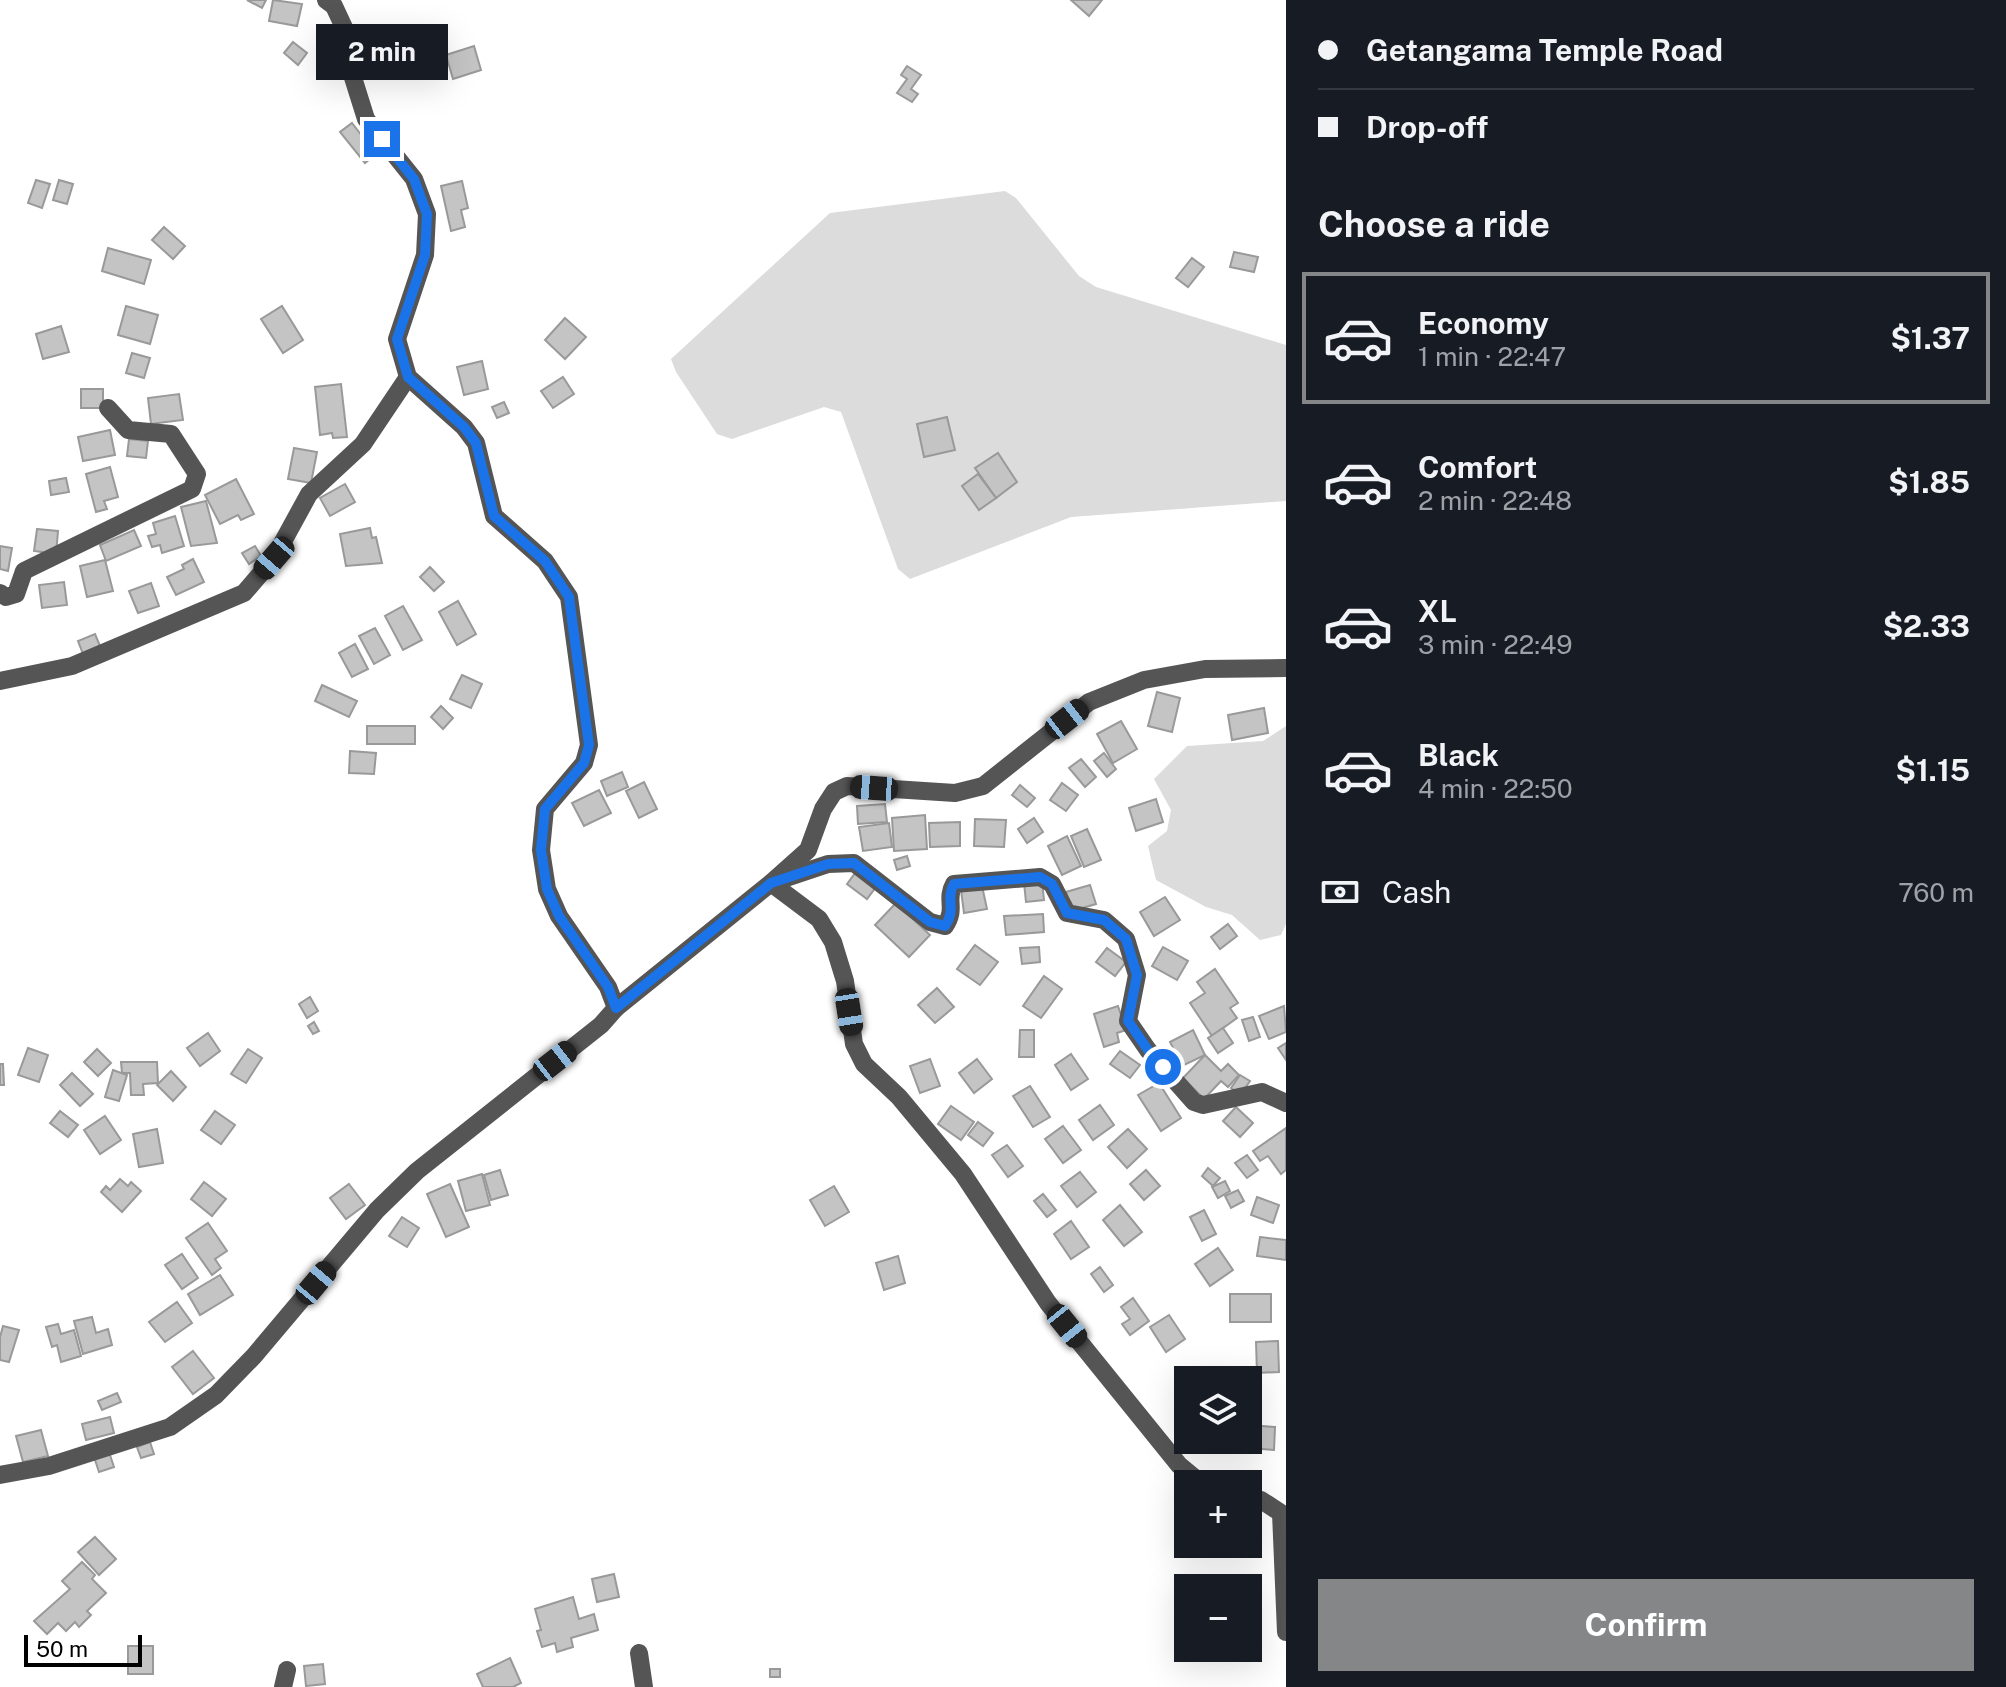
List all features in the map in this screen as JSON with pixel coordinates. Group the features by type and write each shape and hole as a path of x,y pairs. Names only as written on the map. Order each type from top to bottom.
{"street":[{"path":"326,0 334,6 347,34 350,68 366,119 414,179 427,214 425,255 397,339 408,377 464,427 476,443 494,516 545,561 569,597 589,745 584,763 545,809 541,850 547,889 559,916 608,987 616,1008"},
{"path":"0,681 72,666 244,593 274,558 309,494 363,444 408,377"},
{"path":"0,593 6,597 16,594 24,571 192,489 197,474 171,434 128,430 108,408"},
{"path":"0,1475 49,1466 170,1427 216,1395 254,1356 387,1200 417,1171 601,1025 616,1008 808,850 823,809 834,792 847,786 955,793 983,786 1089,702 1144,680 1205,669 1286,668"},
{"path":"771,883 828,864 854,863 930,922 945,926 952,916 950,892 954,884 1040,877 1052,884 1067,913 1104,920 1126,939 1137,975 1128,1021 1148,1050 1194,1102 1203,1105 1262,1092 1286,1103"},
{"path":"771,883 819,919 833,942 845,981 854,1044 864,1064 899,1097 963,1174 1048,1303 1185,1470"},
{"path":"1262,1501 1281,1513 1286,1632"},
{"path":"639,1653 644,1687"}],"shaded area":[{"path":"1005,191 1016,198 1079,276 1096,287 1286,345 1286,501 1071,517 910,579 898,569 841,412 824,407 732,439 717,434 676,372 671,359 830,213"},
{"path":"1286,726 1286,924 1281,935 1260,940 1232,915 1206,907 1156,880 1148,846 1167,831 1171,810 1154,779 1187,746 1263,741"}],"building":[{"path":"247,0 266,0 262,8"},
{"path":"273,0 302,4 297,26 269,21"},
{"path":"1071,0 1102,0 1089,16"},
{"path":"293,42 307,53 298,65 284,53"},
{"path":"474,46 481,70 453,79 446,55"},
{"path":"340,49 345,72 323,77 319,60 329,58 328,52"},
{"path":"907,66 921,75 911,89 918,94 912,102 897,93 907,79 901,75"},
{"path":"352,123 376,154 365,163 340,132"},
{"path":"36,180 50,184 42,208 28,203"},
{"path":"59,180 73,184 67,204 53,200"},
{"path":"462,181 468,208 461,210 465,227 451,231 441,186"},
{"path":"164,227 185,246 173,259 152,240"},
{"path":"108,248 151,260 144,284 102,271"},
{"path":"1234,252 1258,257 1254,272 1230,267"},
{"path":"1192,258 1204,267 1188,287 1176,278"},
{"path":"126,306 158,315 150,344 118,335"},
{"path":"282,306 303,340 283,353 261,319"},
{"path":"565,318 586,337 565,359 545,340"},
{"path":"61,326 69,352 43,359 36,334"},
{"path":"132,353 150,358 144,378 126,373"},
{"path":"482,361 488,389 464,395 457,367"},
{"path":"563,377 574,394 553,408 541,391"},
{"path":"341,384 347,437 333,438 332,433 320,435 315,387"},
{"path":"81,389 103,389 103,408 81,408"},
{"path":"179,394 183,420 151,424 148,398"},
{"path":"504,402 509,413 497,418 492,407"},
{"path":"947,417 955,450 924,457 917,424"},
{"path":"110,430 115,455 83,461 78,437"},
{"path":"129,439 148,441 146,458 127,456"},
{"path":"294,448 317,452 311,483 288,479"},
{"path":"998,453 1017,482 996,498 975,468"},
{"path":"110,467 118,497 104,501 107,509 96,512 86,474"},
{"path":"978,474 996,498 979,510 962,486"},
{"path":"66,478 69,492 51,495 49,481"},
{"path":"236,479 254,514 241,520 238,515 220,524 205,495"},
{"path":"345,484 355,502 330,516 320,498"},
{"path":"206,501 217,543 191,546 181,507"},
{"path":"175,516 184,546 162,553 160,545 152,547 148,536 156,534 153,523"},
{"path":"370,528 372,538 376,537 382,563 346,566 340,534"},
{"path":"37,529 58,531 56,554 34,551"},
{"path":"134,530 141,546 106,561 100,545"},
{"path":"0,546 12,548 8,571 0,569"},
{"path":"255,546 261,556 249,564 242,553"},
{"path":"193,559 204,582 176,595 167,577 184,569 182,565"},
{"path":"105,560 113,591 87,597 80,566"},
{"path":"430,567 444,582 434,591 420,577"},
{"path":"64,582 67,605 42,608 39,585"},
{"path":"151,583 159,606 138,613 129,591"},
{"path":"458,601 476,634 457,645 439,612"},
{"path":"403,606 422,640 403,650 385,616"},
{"path":"375,628 390,655 374,664 359,636"},
{"path":"95,634 100,646 83,654 78,641"},
{"path":"355,644 368,669 352,677 339,653"},
{"path":"462,675 482,684 471,708 450,699"},
{"path":"322,685 357,701 349,717 315,701"},
{"path":"1157,692 1180,698 1172,732 1148,726"},
{"path":"441,706 453,718 443,729 431,717"},
{"path":"1264,708 1268,733 1232,740 1228,715"},
{"path":"1121,721 1137,749 1113,763 1097,734"},
{"path":"367,726 415,726 415,744 367,744"},
{"path":"350,751 376,753 374,774 349,773"},
{"path":"1104,753 1116,769 1107,777 1094,761"},
{"path":"1081,759 1096,777 1085,787 1069,768"},
{"path":"622,772 628,787 607,796 601,781"},
{"path":"644,782 657,809 639,818 626,791"},
{"path":"1062,783 1078,795 1066,811 1050,800"},
{"path":"1020,785 1035,798 1027,807 1012,795"},
{"path":"599,790 611,813 584,826 572,803"},
{"path":"1156,799 1163,822 1136,831 1129,808"},
{"path":"885,804 887,822 858,824 857,806"},
{"path":"925,815 927,849 894,851 892,818"},
{"path":"1034,818 1043,832 1027,843 1018,829"},
{"path":"975,819 1006,820 1004,847 974,846"},
{"path":"960,822 960,846 930,847 929,823"},
{"path":"889,823 892,847 863,851 859,827"},
{"path":"1087,829 1101,860 1084,867 1071,836"},
{"path":"1067,836 1081,866 1062,875 1048,846"},
{"path":"907,856 910,866 897,870 894,860"},
{"path":"856,872 876,887 867,899 847,884"},
{"path":"1042,881 1044,900 1026,902 1024,883"},
{"path":"1090,885 1096,904 1072,911 1066,892"},
{"path":"982,886 987,909 964,913 961,890"},
{"path":"1165,897 1180,920 1154,936 1140,912"},
{"path":"896,903 930,935 909,957 875,925"},
{"path":"1043,914 1044,932 1006,935 1004,916"},
{"path":"1228,924 1237,936 1220,949 1211,937"},
{"path":"975,945 998,962 980,985 957,969"},
{"path":"1039,947 1040,962 1022,964 1020,948"},
{"path":"1163,947 1188,961 1177,980 1152,966"},
{"path":"1107,948 1126,962 1115,976 1096,962"},
{"path":"1215,969 1238,1003 1230,1008 1237,1018 1212,1036 1190,1003 1205,993 1197,982"},
{"path":"1044,976 1062,989 1041,1018 1023,1006"},
{"path":"937,988 954,1007 935,1023 918,1005"},
{"path":"310,997 318,1011 307,1018 299,1004"},
{"path":"1118,1006 1126,1030 1117,1033 1119,1042 1104,1047 1094,1014"},
{"path":"1284,1006 1286,1032 1269,1039 1259,1016"},
{"path":"1253,1017 1260,1037 1249,1041 1242,1020"},
{"path":"314,1022 319,1031 313,1034 308,1026"},
{"path":"1223,1028 1233,1043 1218,1053 1208,1038"},
{"path":"1020,1030 1034,1030 1034,1057 1019,1057"},
{"path":"1193,1030 1205,1055 1182,1066 1170,1042"},
{"path":"208,1033 220,1051 200,1066 187,1048"},
{"path":"1286,1043 1286,1060 1278,1048"},
{"path":"28,1048 48,1055 39,1082 18,1075"},
{"path":"97,1049 111,1063 98,1076 84,1062"},
{"path":"248,1049 262,1058 246,1083 231,1074"},
{"path":"1120,1051 1140,1065 1130,1078 1110,1064"},
{"path":"1071,1054 1088,1079 1071,1090 1055,1065"},
{"path":"1205,1055 1221,1071 1228,1064 1239,1075 1228,1087 1221,1081 1204,1099 1183,1078"},
{"path":"930,1059 940,1086 920,1093 910,1066"},
{"path":"977,1059 992,1079 974,1093 959,1073"},
{"path":"121,1062 157,1062 158,1083 143,1084 144,1095 131,1095 130,1073 122,1073"},
{"path":"0,1064 3,1064 4,1085 0,1085"},
{"path":"113,1070 127,1075 119,1101 105,1097"},
{"path":"171,1071 186,1087 173,1101 157,1085"},
{"path":"72,1073 93,1094 80,1106 60,1085"},
{"path":"1240,1075 1250,1081 1240,1095 1231,1088"},
{"path":"1159,1083 1181,1118 1161,1131 1138,1095"},
{"path":"1030,1086 1050,1117 1033,1127 1013,1096"},
{"path":"1100,1105 1114,1125 1093,1140 1079,1120"},
{"path":"951,1106 974,1122 961,1140 938,1124"},
{"path":"1236,1107 1253,1123 1240,1137 1223,1121"},
{"path":"60,1111 78,1125 68,1137 50,1123"},
{"path":"215,1111 235,1125 221,1144 201,1130"},
{"path":"105,1116 121,1140 100,1154 84,1130"},
{"path":"978,1122 993,1133 983,1146 968,1135"},
{"path":"1063,1126 1081,1150 1063,1163 1045,1139"},
{"path":"1286,1128 1286,1170 1281,1174 1268,1156 1260,1161 1253,1151"},
{"path":"157,1129 163,1163 139,1167 133,1134"},
{"path":"1128,1129 1147,1149 1127,1168 1108,1147"},
{"path":"1007,1145 1023,1166 1008,1177 992,1155"},
{"path":"1247,1155 1258,1170 1247,1178 1235,1163"},
{"path":"1208,1168 1220,1178 1213,1186 1202,1176"},
{"path":"500,1170 508,1195 491,1200 484,1175"},
{"path":"1146,1170 1160,1186 1144,1200 1130,1184"},
{"path":"1080,1172 1096,1192 1077,1207 1061,1186"},
{"path":"482,1174 490,1205 466,1211 458,1181"},
{"path":"120,1179 128,1186 131,1182 141,1191 122,1212 101,1192 106,1186 110,1190"},
{"path":"1225,1181 1230,1191 1218,1198 1212,1187"},
{"path":"204,1182 226,1199 212,1216 191,1199"},
{"path":"349,1184 365,1205 346,1219 330,1198"},
{"path":"450,1184 469,1227 446,1237 427,1194"},
{"path":"834,1186 849,1212 825,1226 810,1200"},
{"path":"1238,1190 1244,1201 1231,1208 1225,1196"},
{"path":"1043,1194 1056,1210 1047,1217 1034,1201"},
{"path":"1257,1197 1279,1205 1273,1223 1251,1215"},
{"path":"1120,1205 1142,1232 1124,1246 1103,1220"},
{"path":"1204,1210 1216,1234 1202,1241 1190,1217"},
{"path":"402,1217 419,1228 407,1247 389,1236"},
{"path":"1071,1221 1089,1247 1071,1259 1054,1234"},
{"path":"208,1223 227,1251 215,1259 221,1268 212,1275 186,1238"},
{"path":"1260,1237 1286,1240 1286,1260 1257,1256"},
{"path":"1218,1248 1233,1270 1210,1286 1195,1264"},
{"path":"182,1254 198,1278 182,1289 165,1265"},
{"path":"898,1256 905,1283 884,1290 876,1263"},
{"path":"1100,1267 1113,1285 1104,1292 1091,1274"},
{"path":"220,1275 233,1295 200,1315 188,1294"},
{"path":"1230,1294 1271,1294 1271,1322 1230,1322"},
{"path":"1133,1298 1149,1321 1130,1335 1122,1324 1130,1319 1121,1307"},
{"path":"177,1302 192,1323 165,1342 149,1322"},
{"path":"1169,1315 1185,1339 1166,1352 1150,1327"},
{"path":"92,1317 96,1333 108,1329 112,1345 83,1354 74,1321"},
{"path":"58,1324 61,1334 74,1330 81,1356 61,1362 57,1345 52,1347 46,1327"},
{"path":"3,1326 19,1330 9,1362 0,1360"},
{"path":"1278,1341 1279,1372 1262,1373 1262,1366 1257,1366 1256,1342"},
{"path":"193,1351 214,1378 193,1394 172,1367"},
{"path":"117,1393 121,1402 102,1410 98,1401"},
{"path":"110,1417 114,1433 86,1440 82,1424"},
{"path":"1262,1426 1275,1427 1274,1450 1262,1449"},
{"path":"41,1430 48,1456 23,1462 16,1436"},
{"path":"150,1442 154,1454 141,1458 137,1447"},
{"path":"109,1452 114,1467 99,1472 94,1457"},
{"path":"95,1537 116,1559 99,1575 78,1552"},
{"path":"82,1562 95,1575 92,1579 106,1593 87,1611 91,1615 79,1627 75,1622 66,1631 58,1623 47,1634 34,1621 70,1589 62,1581"},
{"path":"614,1574 619,1597 597,1602 592,1579"},
{"path":"573,1597 579,1619 594,1614 598,1630 571,1638 573,1647 557,1652 555,1643 542,1647 535,1609"},
{"path":"128,1646 153,1646 153,1674 128,1674"},
{"path":"510,1658 521,1683 513,1687 483,1687 477,1674"},
{"path":"323,1664 325,1684 306,1686 304,1666"},
{"path":"770,1669 780,1669 780,1677 770,1677"}],"route":[{"path":"382,139 414,179 427,214 425,255 397,339 408,377 464,427 476,443 494,516 545,561 569,597 589,745 584,763 545,809 541,850 547,889 559,916 608,987 616,1008 771,883 828,864 854,863 930,922 945,926 952,916 950,892 954,884 1040,877 1052,884 1067,913 1104,920 1126,939 1137,975 1128,1021 1163,1067"}]}
